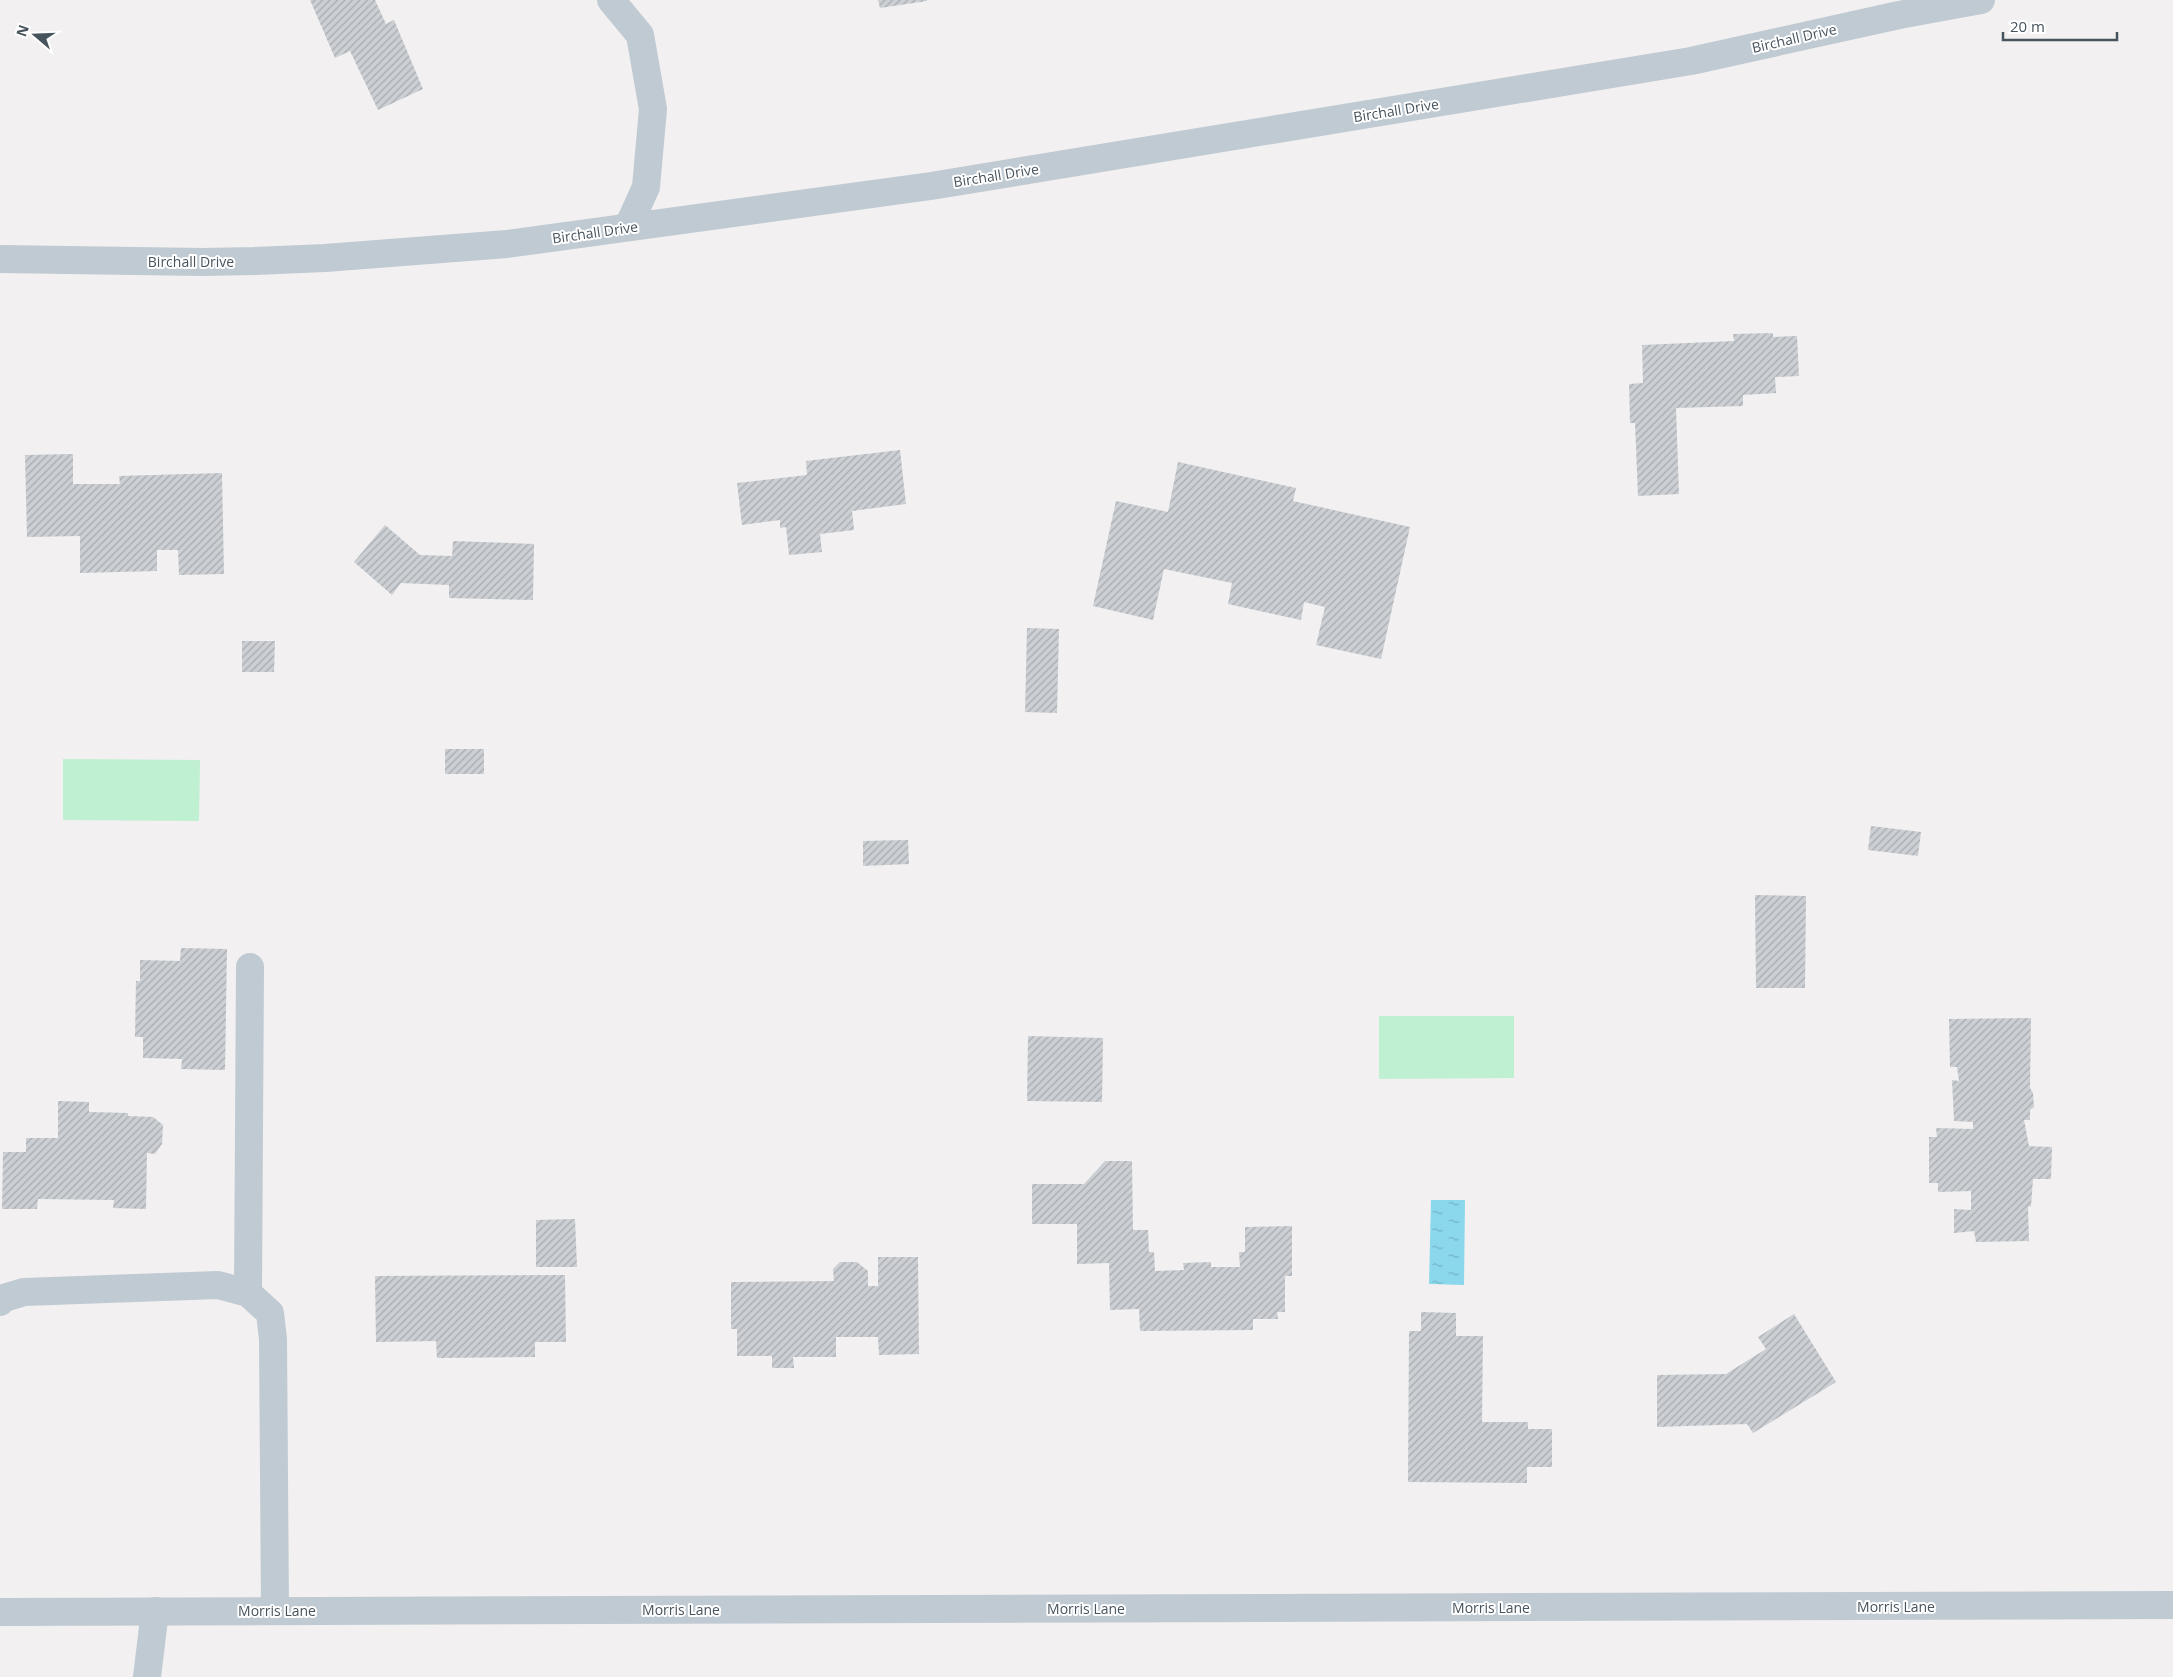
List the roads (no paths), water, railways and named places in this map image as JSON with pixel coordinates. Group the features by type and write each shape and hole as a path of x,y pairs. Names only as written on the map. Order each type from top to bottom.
{"street":[{"path":"611,0 640,35 653,108 646,186 628,228"},
{"name":"Birchall Drive","path":"0,259 202,262 319,258 507,244 940,184 1682,63 1899,14 1982,0"},
{"path":"248,1293 250,967"},
{"path":"0,1302 4,1298 24,1292 218,1285 248,1293 270,1313 273,1339 274,1610"},
{"name":"Morris Lane","path":"0,1612 155,1610 2173,1605"},
{"path":"147,1677 155,1610"}],"water":[{"path":"1431,1200 1465,1200 1464,1285 1429,1284"}]}
